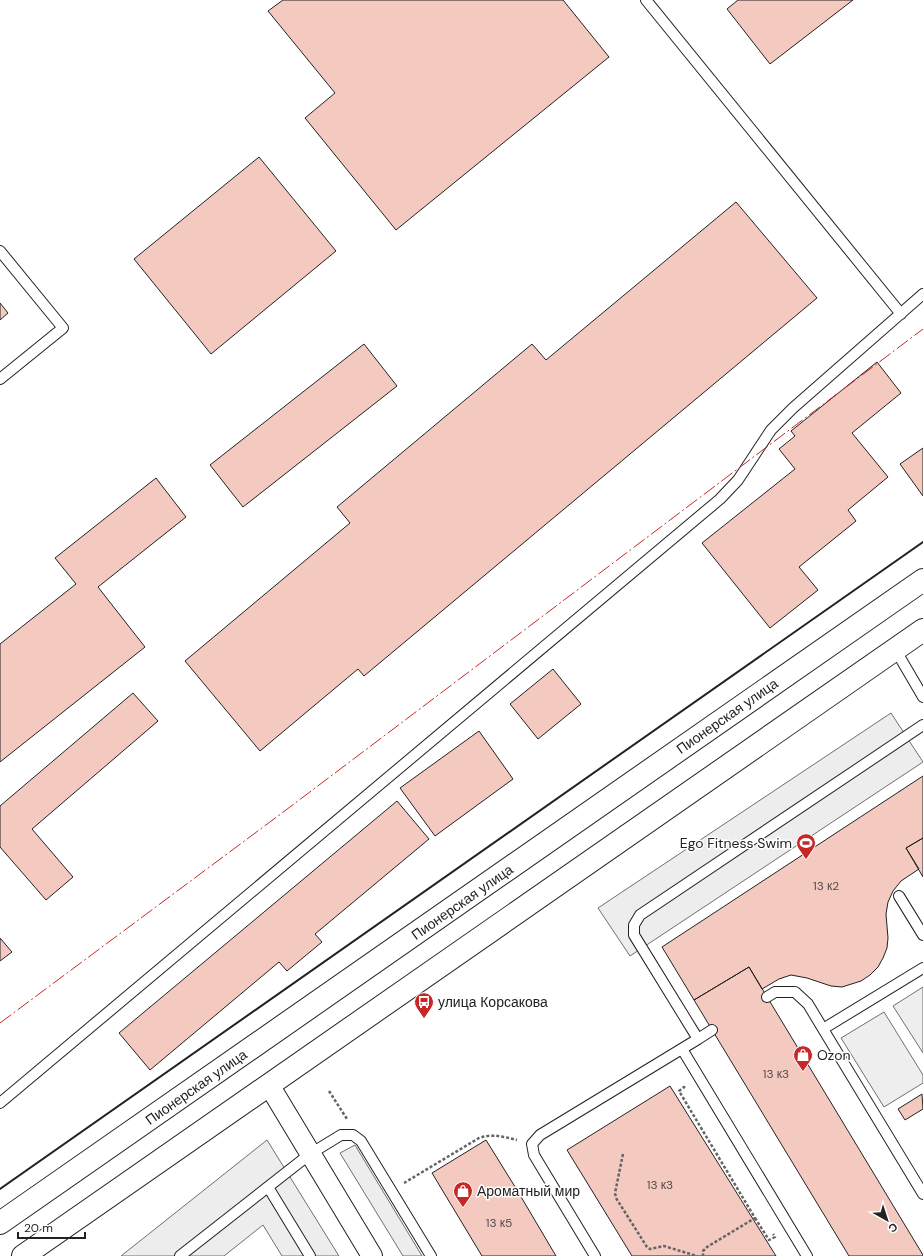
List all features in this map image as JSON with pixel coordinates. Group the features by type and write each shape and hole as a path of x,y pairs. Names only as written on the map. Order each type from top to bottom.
{"main road":[{"name":"Пионерская улица","path":"0,1223 923,580"},
{"path":"23,1256 923,630"}],"street":[{"path":"269,1085 372,1256"}],"lane":[{"path":"646,0 901,314"},
{"path":"0,251 63,328 0,379"},
{"path":"0,1102 720,499 738,480 772,430 793,408 923,294"},
{"path":"894,650 923,697"},
{"path":"698,1039 634,935 634,924 640,915 923,725"},
{"path":"899,896 923,935"},
{"path":"823,1029 923,968"},
{"path":"767,997 775,992 795,992 808,1004 923,1194"},
{"path":"595,1256 534,1155 532,1144 540,1135 712,1030"},
{"path":"682,1049 807,1256"},
{"path":"180,1256 310,1154 341,1135 352,1135 361,1141 431,1256"},
{"path":"268,1187 310,1256"}],"path":[{"path":"688,1094 684,1087 679,1091 769,1240 775,1237 771,1231"},
{"path":"329,1091 351,1124 352,1135"},
{"path":"392,1191 479,1138 487,1135 495,1135 532,1144"},
{"path":"623,1154 615,1193 616,1198 647,1247 650,1249 664,1246 697,1256"},
{"path":"703,1256 703,1251 707,1247 755,1218"}],"shaded area":[{"path":"891,713 923,762 630,956 598,908"},
{"path":"923,987 923,1053 893,1006"},
{"path":"884,1012 923,1075 923,1083 884,1107 841,1038"},
{"path":"267,1140 339,1256 282,1256 263,1225 224,1256 121,1256"},
{"path":"355,1145 422,1256 403,1256 340,1153"}],"building":[{"path":"283,0 563,0 609,57 396,230 305,118 335,93 268,11"},
{"path":"738,0 853,0 770,64 727,9"},
{"path":"259,157 336,251 211,354 134,259"},
{"path":"736,202 817,298 364,676 358,669 260,751 185,661 350,523 337,507 532,344 546,360"},
{"path":"0,303 8,313 0,320"},
{"path":"364,344 397,386 243,507 210,465"},
{"path":"877,362 901,393 852,433 888,477 848,510 856,521 799,567 818,590 770,628 702,543 795,469 779,449 795,436 791,431"},
{"path":"923,448 923,496 900,464"},
{"path":"156,478 186,517 98,587 145,647 0,762 0,644 76,584 55,558"},
{"path":"553,669 581,704 538,739 510,704"},
{"path":"133,693 158,721 32,829 73,877 46,900 0,847 0,806"},
{"path":"479,731 513,779 435,836 400,788"},
{"path":"923,776 923,838 906,848 919,869 901,881 893,891 888,902 886,914 888,938 887,948 878,967 870,975 861,981 842,987 831,986 807,978 791,975 779,979 762,989 749,967 694,1000 662,947"},
{"path":"397,801 429,839 315,934 322,942 287,971 279,962 150,1070 119,1033"},
{"path":"923,838 923,877 906,848"},
{"path":"0,938 12,952 0,961"},
{"path":"749,967 923,1256 849,1256 694,1000"},
{"path":"670,1086 776,1256 632,1256 567,1150"},
{"path":"922,1094 923,1109 905,1120 898,1109"},
{"path":"486,1140 556,1256 482,1256 432,1173"}],"wall":[{"path":"0,1189 923,542"}],"power":[{"path":"0,1023 282,813 923,329"}],"place":[{"name":"Ego Fitness Swim","path":"806,860"},
{"name":"улица Корсакова","path":"424,1019"},
{"name":"Ozon","path":"803,1072"},
{"name":"Ароматный мир","path":"463,1208"}]}
